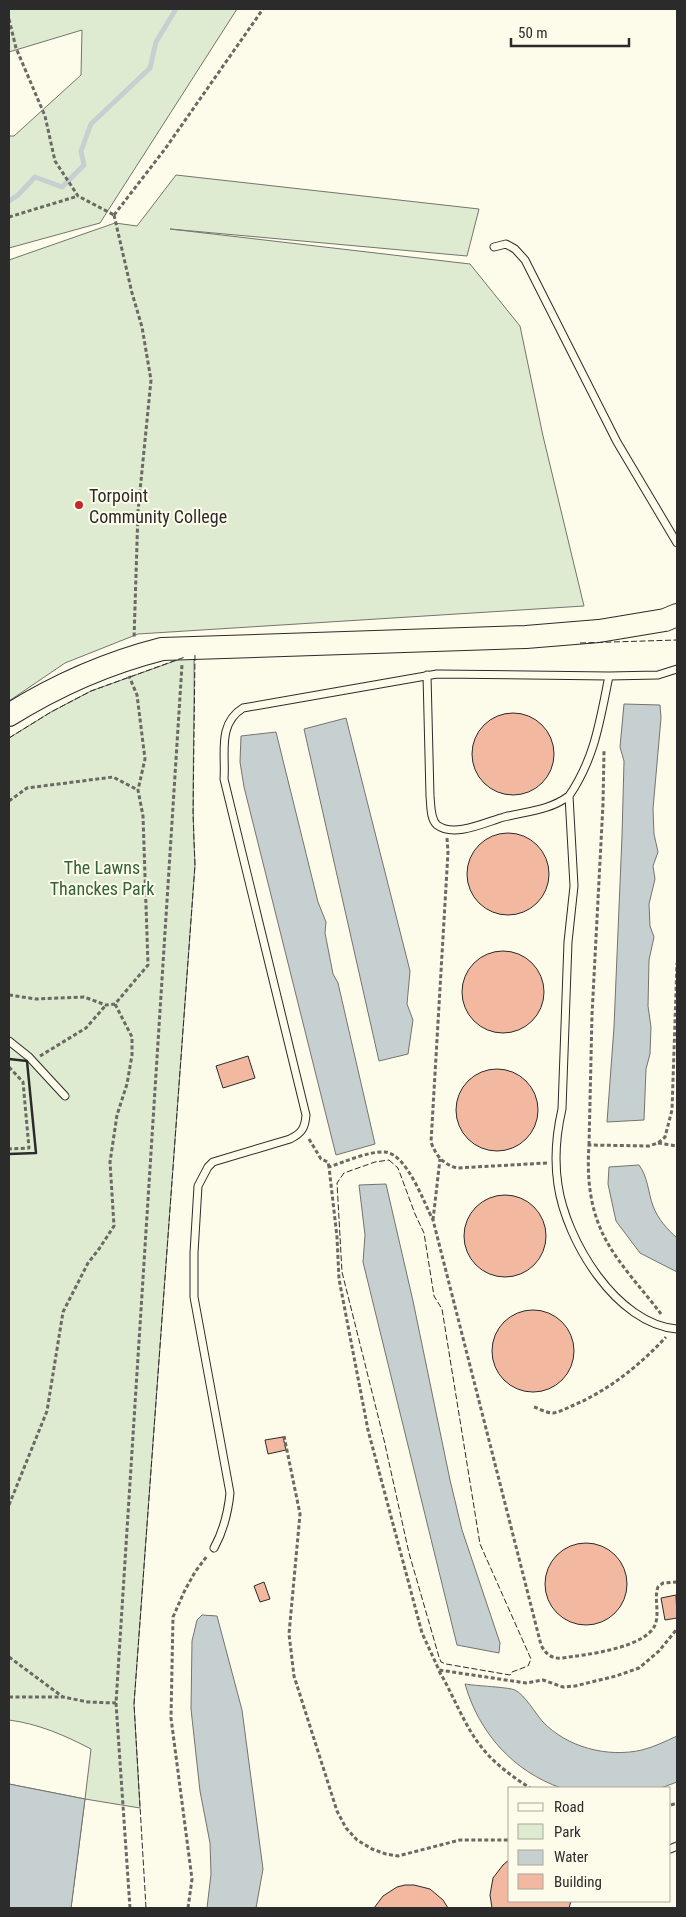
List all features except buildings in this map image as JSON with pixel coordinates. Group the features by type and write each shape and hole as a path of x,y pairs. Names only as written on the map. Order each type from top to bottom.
{"main road":[{"path":"9,715 51,690 90,672 128,657 162,649 526,637 599,630 665,620 677,616"}],"lane":[{"path":"494,247 506,244 515,249 525,260 617,442 677,543"},
{"path":"214,1548 220,1538 227,1514 230,1493 194,1297 194,1253 198,1186 208,1167 214,1162 290,1139 299,1134 305,1126 306,1114 224,779 223,741 227,725 235,713 243,708 427,675 609,676 658,674 677,669"},
{"path":"427,675 432,815 438,826 446,829 469,829 505,817 534,812 561,802 569,796 588,762 598,731 609,676"},
{"path":"569,796 574,886 568,942 562,1109 556,1134 555,1162 561,1202 577,1242 589,1265 613,1294 628,1308 658,1325 675,1329"},
{"path":"9,1041 33,1062 65,1096"}],"path":[{"path":"114,215 165,149 262,9"},
{"path":"9,19 16,48 45,116 55,161 78,196 114,215 142,327 152,380 138,511 128,657 137,696 145,760 138,790 143,816 148,965 115,1004 106,1005 84,997 36,999 9,995"},
{"path":"9,217 78,196"},
{"path":"130,1908 116,1703 183,647"},
{"path":"534,1407 550,1413 559,1412 604,1390 633,1369 675,1329 610,1247 599,1225 589,1185 587,1167 592,1015 603,804 604,745 598,731"},
{"path":"9,801 27,788 112,777 138,790"},
{"path":"446,829 448,852 431,1131 434,1151 448,1165 457,1168 555,1162"},
{"path":"589,1145 649,1146 658,1143 665,1137 672,1110 677,963"},
{"path":"9,1505 47,1411 63,1312 88,1263 114,1226 110,1162 117,1114 127,1084 132,1037 115,1004"},
{"path":"33,1062 47,1051 86,1028 106,1005"},
{"path":"9,1067 23,1082 29,1148 9,1149"},
{"path":"302,1130 321,1159 328,1162 337,1238 338,1279 368,1430 422,1633 464,1720 482,1748 499,1767 529,1787"},
{"path":"658,1143 677,1146"},
{"path":"329,1167 379,1152 391,1154 405,1166 433,1220 544,1652 555,1659 631,1644 648,1633 656,1623 658,1587 663,1583 677,1582"},
{"path":"433,1220 440,1159"},
{"path":"284,1436 300,1514 289,1634 291,1659 294,1676 337,1812 346,1828 357,1840 372,1849 398,1856 460,1840 508,1840"},
{"path":"188,1908 192,1879 171,1718 173,1617 195,1572 214,1548"},
{"path":"439,1670 526,1683 543,1680 563,1687 575,1686 639,1668 659,1651 677,1629"},
{"path":"9,1657 63,1697"},
{"path":"9,1697 63,1697 88,1702 116,1703"},
{"path":"671,1806 677,1803"}],"green space":[{"path":"9,9 237,9 100,223 9,248 9,136 14,136 81,75 82,30 9,52"},
{"path":"176,175 479,209 467,256 170,229 470,264 520,326 543,436 584,606 138,634 65,663 9,701 9,260 115,223 137,226"},
{"name":"The Lawns Thanckes Park","path":"194,654 193,812 195,865 134,1704 140,1808 85,1799 91,1749 51,1731 31,1724 9,1720 9,738 51,712 91,691"},
{"path":"9,1784 85,1799 71,1908 9,1908"}],"water":[{"path":"624,704 660,705 661,718 653,809 654,834 658,852 653,866 655,879 649,904 650,926 654,937 649,960 650,1054 646,1069 644,1120 607,1122 614,1027 622,836 624,761 620,747"},
{"path":"346,718 410,971 407,1004 413,1020 408,1054 379,1061 304,729"},
{"path":"276,732 318,902 326,922 325,933 333,974 338,983 375,1144 336,1155 244,787 240,762 241,736"},
{"path":"639,1165 646,1180 655,1211 663,1224 677,1238 677,1272 640,1253 616,1221 608,1184 609,1167"},
{"path":"386,1184 462,1530 500,1643 499,1653 457,1645 363,1262 365,1235 359,1185"},
{"path":"202,1615 217,1616 242,1710 263,1869 256,1908 207,1908 211,1874 210,1843 200,1791 191,1709 192,1641 197,1620"},
{"path":"465,1684 515,1690 519,1692 543,1722 553,1731 576,1744 602,1751 615,1753 642,1750 677,1736 677,1782 664,1787 559,1787 544,1781 513,1761 489,1734 471,1702"},
{"path":"9,1784 85,1799 71,1908 9,1908"}],"waterway":[{"path":"9,201 18,195 35,177 62,187 84,165 81,151 91,124 150,68 156,42 176,9"}],"fence":[{"path":"580,643 677,640"},
{"path":"146,1908 134,1704 195,865 193,815 195,654"},
{"path":"9,738 51,712 91,691 185,657"},
{"path":"389,1160 398,1168 424,1233 434,1296 442,1309 480,1544 531,1659 528,1666 512,1672 510,1675 441,1662 409,1553 384,1440 342,1272 337,1183 344,1173 375,1162 389,1160"}],"wall":[{"path":"9,1059 27,1061 36,1153 9,1154"}],"place":[{"name":"Torpoint Community College","path":"79,505"}]}
